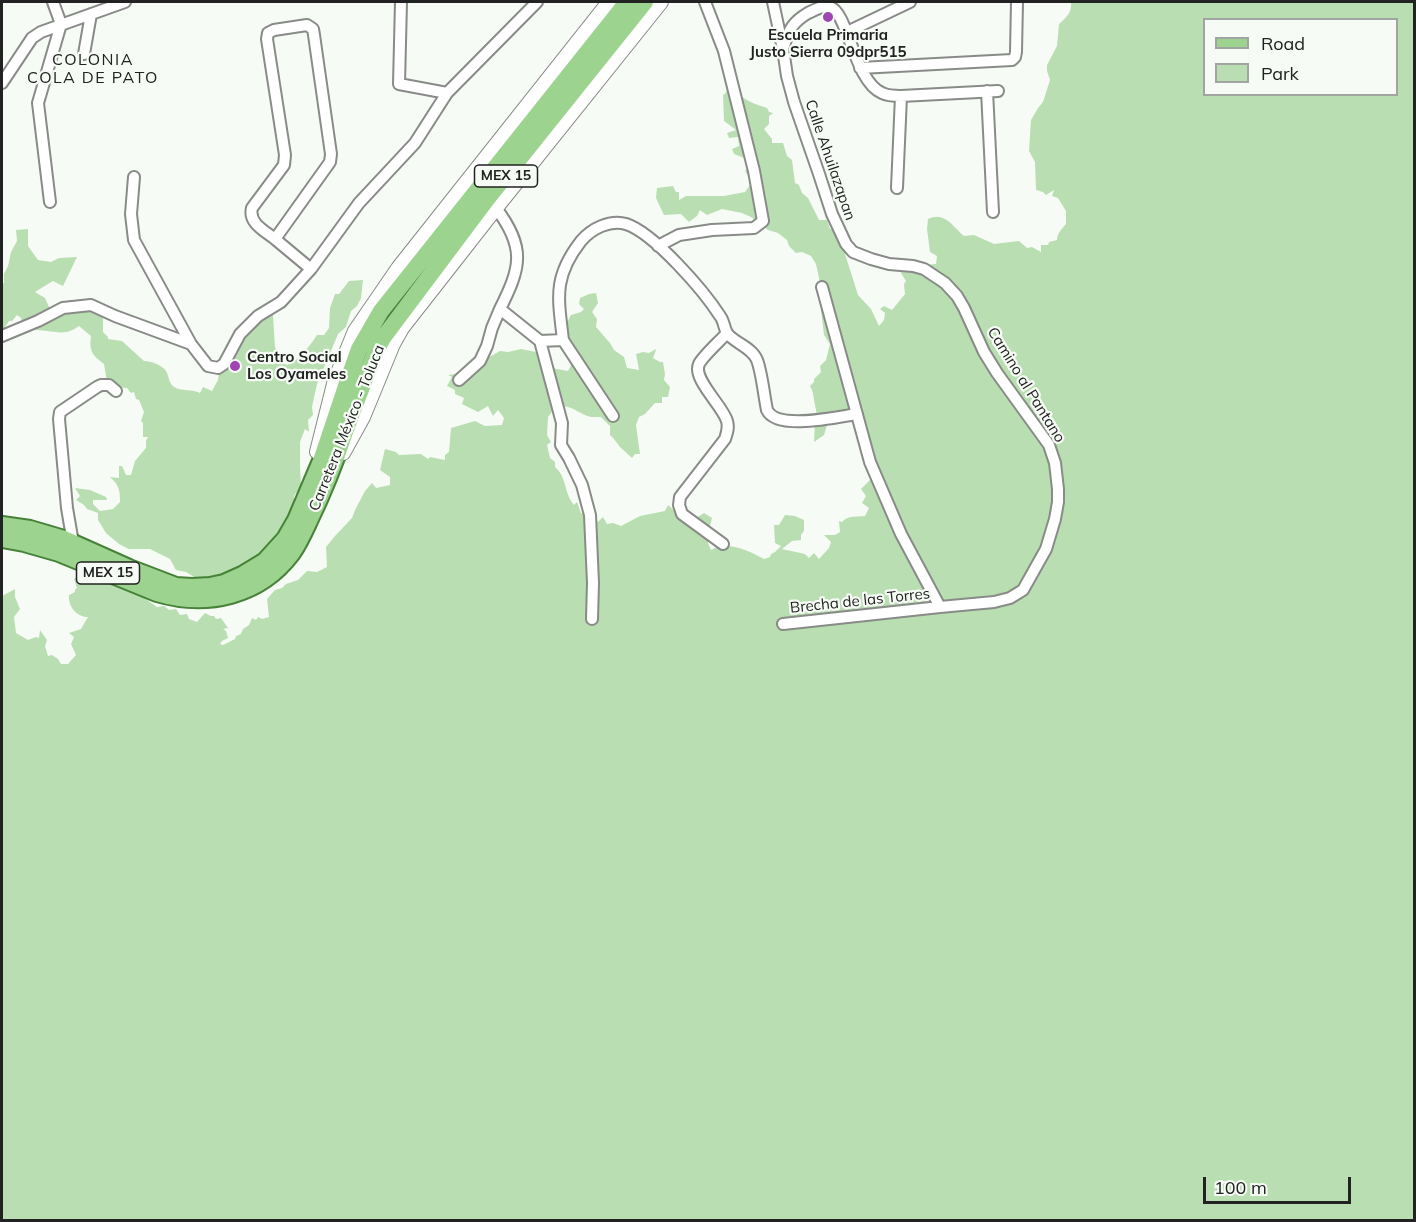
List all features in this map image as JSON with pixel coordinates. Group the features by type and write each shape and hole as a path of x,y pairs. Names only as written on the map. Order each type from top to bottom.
{"main road":[{"name":"Carretera México - Toluca","path":"8,525 64,539 176,586 192,587 224,583 266,561 285,539 296,520 321,460 360,349 381,311 627,2"},
{"name":"Carretera México - Toluca","path":"2,539 59,553 172,598 216,599 232,595 264,579 284,561 301,538 330,476 374,355 383,338 488,198 645,2"}],"street":[{"path":"50,202 38,103 62,24 53,2"},
{"path":"2,83 32,38 41,32 125,2"},
{"path":"401,2 399,84 447,93"},
{"path":"134,177 131,214 134,240 190,344 208,366 218,368 224,364 240,334 258,316 281,302 310,268 359,202 414,143 447,93 537,2"},
{"path":"309,488 335,380 355,331 399,267 609,2"},
{"path":"330,476 363,417 393,344 402,328 661,2"},
{"path":"658,246 679,236 712,230 754,228 763,221 754,171 724,51 705,2"},
{"name":"Calle Ahuilazapan","path":"773,2 794,102 832,214 846,244 853,252 871,260 924,269"},
{"path":"847,32 910,2"},
{"path":"860,68 1012,60 1016,52 1017,2"},
{"path":"783,49 794,23 824,6 830,7 834,9 847,32 860,68 879,92 889,96 900,96 993,91 993,212"},
{"path":"84,54 91,14"},
{"path":"275,239 330,162 331,154 313,29 307,25 268,33 267,39 285,155 284,165 252,208 250,215 253,222 310,268"},
{"path":"897,188 900,96"},
{"path":"459,380 480,361 488,346 492,328 516,271 518,259 510,229 496,208"},
{"path":"613,416 563,340 559,299 561,276 571,254 587,233 617,222 642,233 658,246 699,287 722,318 727,333 752,352 757,360 766,410 771,416 796,422 857,414"},
{"name":"Camino al Pantano","path":"924,269 945,283 957,296 988,359 1050,445 1058,489 1058,502 1046,549 1023,590 1010,598 994,602 940,608"},
{"path":"822,287 870,462 896,524 940,608"},
{"path":"2,336 63,308 91,305 190,344"},
{"path":"500,309 540,341 562,423 561,445 582,485 590,515 592,619"},
{"path":"723,544 682,514 679,505 680,497 725,440 728,430 727,420 697,371 700,362 727,333"},
{"path":"540,341 563,340"},
{"path":"73,543 58,419 60,412 101,385 109,385 116,391"},
{"path":"2,514 8,525"},
{"name":"Brecha de las Torres","path":"783,624 940,608"}],"green space":[{"path":"1071,2 1414,2 1414,1220 2,1220 2,596 15,589 15,597 20,609 14,617 16,633 28,640 39,638 40,630 47,640 45,646 48,656 52,655 61,664 68,664 76,655 71,644 74,637 69,633 81,629 88,617 77,613 69,599 69,595 77,588 74,579 80,574 83,577 92,575 131,588 137,595 157,607 176,609 180,615 187,614 189,619 197,622 205,613 216,619 221,618 228,628 223,629 228,638 220,644 223,645 235,639 249,625 252,618 256,620 258,617 262,619 269,617 267,599 275,590 298,580 307,571 317,572 327,567 326,547 352,518 365,491 372,483 376,488 390,485 390,477 380,470 385,449 399,455 421,454 428,459 430,457 445,460 445,455 449,452 451,428 475,421 485,426 502,425 504,418 498,410 493,416 488,406 478,412 462,404 464,398 455,394 455,390 447,386 452,377 448,375 462,373 500,351 521,349 536,352 546,367 568,371 575,357 563,330 571,315 584,309 579,304 580,298 596,293 598,303 592,312 597,319 596,327 614,350 624,357 627,368 639,370 636,354 649,353 656,349 653,358 663,362 664,380 670,387 668,397 662,397 662,403 655,403 639,417 636,425 640,454 635,454 632,458 610,435 610,426 601,417 591,417 564,406 553,409 548,417 547,435 551,442 547,445 550,458 555,462 555,467 562,476 568,496 574,505 577,502 581,513 598,522 603,517 607,524 613,523 621,526 640,516 665,511 668,505 680,516 696,518 704,513 712,518 710,526 707,526 708,543 711,550 731,546 764,559 770,557 781,546 775,543 774,525 779,525 785,515 795,516 804,520 801,540 792,541 782,549 805,554 809,558 814,553 819,559 829,548 831,542 824,535 835,535 840,532 839,521 842,522 850,517 865,516 869,508 862,503 866,496 861,489 875,475 864,420 861,416 828,422 824,435 814,442 817,415 810,386 821,372 820,366 826,360 830,344 824,335 821,310 822,292 816,264 811,256 802,252 796,253 787,240 778,233 768,230 742,213 722,209 707,215 700,210 697,216 689,222 681,214 664,215 656,198 657,188 673,186 676,192 679,192 679,200 686,196 724,196 745,192 752,182 745,171 748,168 747,159 734,154 732,149 739,146 738,137 729,138 727,133 736,130 724,121 723,95 726,93 728,84 745,99 767,108 773,113 769,116 769,124 764,129 772,139 772,143 783,143 787,156 792,160 795,183 808,198 819,220 827,220 830,229 844,228 848,235 845,238 845,254 858,295 871,309 879,326 884,320 885,313 880,309 884,306 892,310 905,294 906,281 901,273 908,261 923,265 936,264 937,256 930,252 928,219 944,218 964,236 974,235 994,244 1019,241 1027,248 1032,247 1041,252 1041,245 1048,245 1049,242 1057,240 1066,224 1066,211 1058,198 1052,196 1054,190 1046,195 1036,190 1035,162 1029,151 1031,120 1043,102 1050,80 1047,65 1057,46 1059,24 1071,9"},
{"path":"28,229 28,246 38,260 51,262 59,258 77,257 63,286 53,281 35,292 45,298 49,307 90,308 103,313 103,332 108,339 122,341 144,361 162,367 176,388 200,393 203,387 212,391 218,380 220,364 227,351 267,312 273,315 275,347 279,356 275,359 287,365 300,356 317,335 324,335 329,328 330,308 335,294 339,294 349,281 363,280 361,298 351,311 346,327 338,334 317,384 312,407 313,415 308,420 309,432 305,429 300,442 301,486 294,496 294,510 288,523 247,569 215,580 196,578 186,572 176,570 170,559 150,549 129,549 119,544 106,533 98,520 98,513 87,509 76,500 80,496 75,488 90,490 106,497 107,500 93,500 93,504 100,511 113,509 120,502 118,488 110,477 119,478 119,466 122,466 126,475 131,475 135,461 146,448 148,437 143,437 141,421 144,412 134,392 131,393 127,388 116,387 107,382 104,364 91,349 91,336 79,326 62,332 34,330 30,325 23,330 21,318 17,315 2,329 4,274 17,241 16,230"}],"place":[{"name":"Escuela Primaria Justo Sierra 09dpr515","path":"828,17"},
{"name":"Centro Social Los Oyameles","path":"235,366"}],"district":[{"name":"COLONIA COLA DE PATO","path":"93,69"}]}
